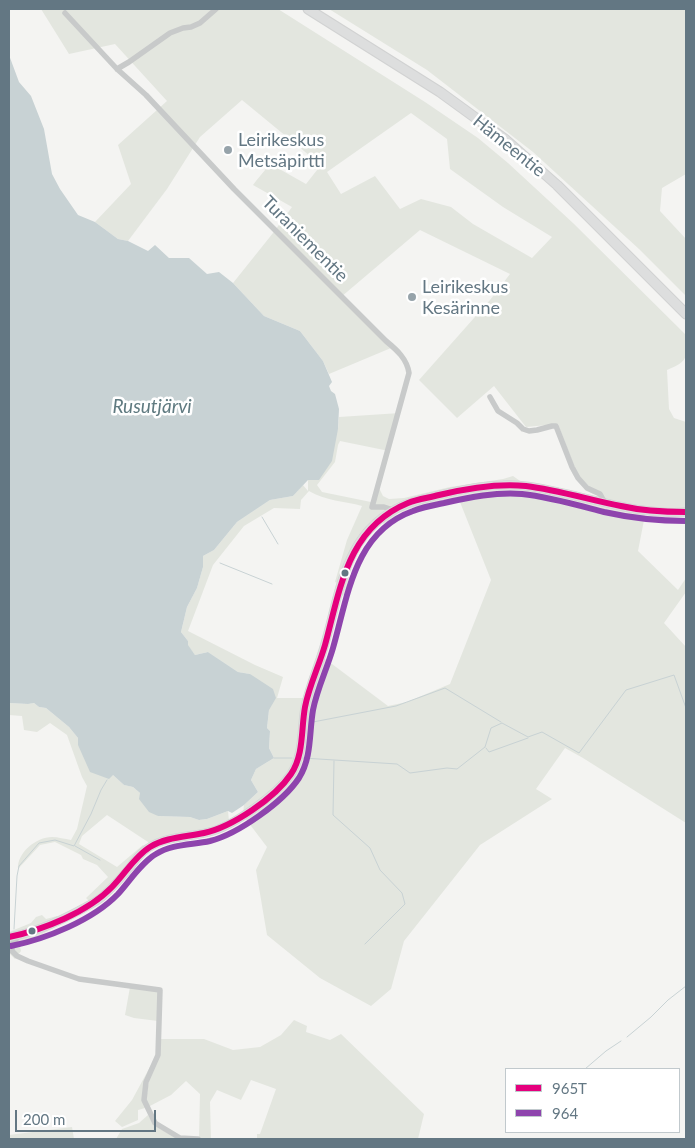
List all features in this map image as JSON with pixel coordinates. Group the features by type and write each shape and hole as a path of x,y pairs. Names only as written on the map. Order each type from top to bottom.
{"main road":[{"name":"Hämeentie","path":"308,9 440,92 506,140 557,185 686,314"},
{"path":"12,940 53,923 102,897 142,852 160,841 214,830 247,814 290,776 299,753 308,694 326,642 348,562 365,534 393,510 406,504 449,493 502,484 549,490 632,509 660,513 686,512"}],"street":[{"path":"117,69 170,33 200,23 216,9"},
{"name":"Turaniementie","path":"65,13 117,69 146,95 234,189 406,361 409,373 372,507 384,507 393,510"},
{"path":"490,397 498,412 517,423 523,429 529,431 556,426 578,478 587,488 600,494 605,503"},
{"path":"12,940 12,952 17,956 79,979 160,990 158,1054 146,1082 144,1100 155,1123 180,1138 198,1139"}],"shaded area":[{"path":"41,9 278,9 425,102 478,138 573,223 686,335 686,353 683,361 667,370 669,409 674,418 686,422 686,513 647,512 638,551 678,590 686,578 686,592 664,623 686,647 686,823 565,748 536,789 552,799 480,845 404,941 391,989 371,1006 320,978 267,935 256,870 267,847 245,818 150,846 148,842 107,815 82,836 79,844 117,867 143,845 146,848 105,890 90,902 86,898 108,877 97,865 55,842 40,845 18,869 24,852 34,843 52,837 71,840 77,829 87,786 67,735 50,723 37,732 24,730 22,716 9,715 9,703 34,703 39,707 46,708 69,727 124,785 133,787 140,793 158,816 190,817 199,820 228,811 229,821 243,813 244,805 258,792 251,780 256,769 274,758 269,748 270,731 267,728 269,710 250,674 238,672 208,652 195,655 187,645 188,641 181,632 187,607 197,588 203,567 203,556 214,550 237,522 270,500 293,496 303,485 308,491 308,480 338,429 339,417 400,413 389,451 340,441 335,462 317,485 322,492 371,502 379,488 383,496 389,499 404,498 450,487 513,476 523,483 604,500 580,478 558,424 526,427 494,386 457,418 419,380 490,300 510,274 420,230 341,297 391,348 329,374 323,361 300,331 264,316 233,283 292,207 253,185 255,182 268,166 274,166 306,184 321,165 242,100 200,137 167,189 128,241 118,239 95,222 131,184 118,145 167,101 115,44 69,54","holes":["411,113 447,139 450,169 503,207 552,237 532,258 473,224 451,207 421,199 400,209 375,176 341,194 327,172","309,491 328,499 362,506 347,540 335,582 338,583 318,656 304,698 277,698 283,677 188,631 213,565 244,526 274,508 300,509 301,500","458,497 491,580 450,684 407,702 388,706 324,658 341,597 345,594 354,557 365,539 381,522 384,524 399,513 415,507"]},
{"path":"329,9 686,9 686,174 662,188 660,211 686,239 686,296 639,249 533,152 427,70"},
{"path":"42,915 46,919 57,916 61,924 22,945 20,947 21,951 15,959 9,954 9,932 31,923 36,917"},
{"path":"130,987 159,992 158,1021 125,1015"},
{"path":"294,1020 307,1026 306,1032 330,1040 341,1034 424,1114 418,1139 257,1139 257,1134 260,1134 276,1089 251,1080 241,1100 217,1090 210,1102 211,1139 199,1138 200,1094 186,1081 171,1095 148,1107 145,1100 148,1082 160,1039 204,1039 233,1050 260,1047 281,1035"},
{"path":"151,1065 145,1108 138,1110 138,1120 122,1127 115,1121 132,1100"},
{"path":"148,1115 154,1125 177,1139 116,1139 122,1129 139,1123"},
{"path":"72,1127 74,1139 9,1139 9,1135"}],"water":[{"name":"Rusutjärvi","path":"9,55 19,82 31,96 44,129 52,174 78,215 95,222 118,239 128,241 148,251 155,245 169,258 189,258 207,274 219,272 233,283 264,316 300,331 323,361 332,382 329,386 335,394 339,409 338,429 332,461 319,480 308,480 293,496 270,500 237,522 214,550 203,556 203,567 197,588 187,607 181,632 195,655 208,652 238,672 250,674 273,689 276,698 269,710 267,728 270,731 269,748 274,758 256,769 251,780 258,792 232,813 228,811 199,820 190,817 158,816 149,812 139,799 140,793 133,787 124,785 113,775 109,779 90,772 78,745 78,738 69,727 46,708 39,707 34,703 9,703"}],"waterway":[{"path":"262,517 278,544"},
{"path":"220,563 272,584"},
{"path":"303,758 397,764 410,773 447,768 457,769 485,747 491,728 502,723 528,737 542,732 579,753 626,690 674,675 686,708"},
{"path":"313,722 396,706 445,688 501,722"},
{"path":"486,748 489,752 528,738"},
{"path":"274,758 292,758"},
{"path":"334,761 333,815 370,848 380,870 402,893 405,904 365,944"},
{"path":"14,929 19,866 39,843 55,840 74,846 107,780"},
{"path":"75,846 100,860"},
{"path":"627,1037 686,986"},
{"path":"586,1068 621,1041"}],"transit line":[{"name":"965T","path":"9,937 50,925 78,912 102,896 140,855 150,847 163,841 204,833 227,825 264,802 284,783 291,774 298,759 307,699 323,653 349,563 359,544 371,528 388,514 408,503 450,492 504,485 538,488 637,509 686,512"},
{"name":"964","path":"11,946 39,939 82,920 108,903 141,867 156,854 175,847 210,841 233,832 271,807 292,787 299,778 306,762 315,702 331,656 349,587 356,568 378,534 393,521 428,506 502,494 543,497 624,516 686,521"}],"place":[{"name":"Leirikeskus Metsäpirtti","path":"228,150"},
{"name":"Leirikeskus Kesärinne","path":"412,297"}]}
